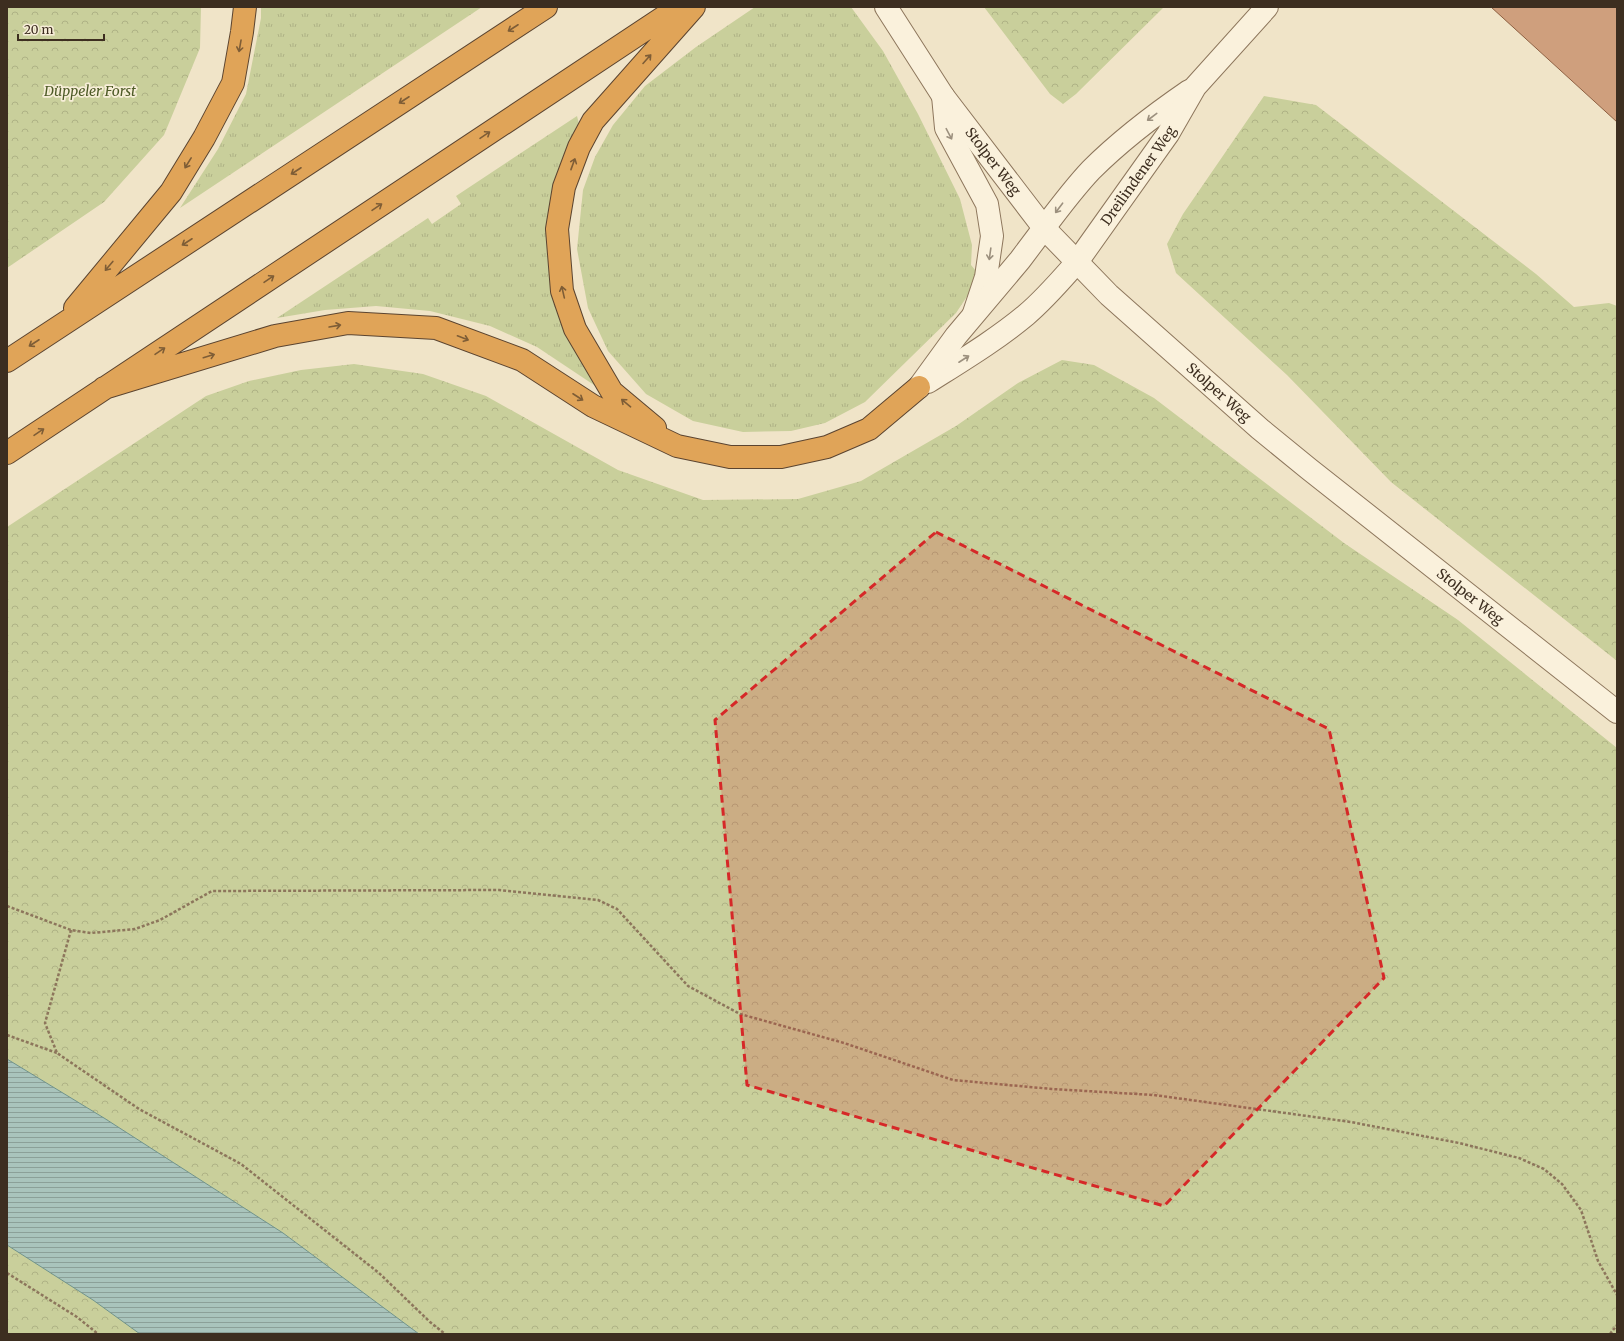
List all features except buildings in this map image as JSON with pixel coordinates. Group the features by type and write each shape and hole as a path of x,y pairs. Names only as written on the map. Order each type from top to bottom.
{"highway":[{"path":"60,326 171,192 204,138 233,83 245,7"},
{"path":"7,361 546,7"},
{"path":"7,453 679,7"},
{"path":"677,446 612,392 575,329 562,291 557,229 564,187 579,147 593,121 694,7"},
{"path":"104,388 275,336 348,323 436,328 522,360 593,406 677,446 730,457 781,457 827,447 869,429 919,388"}],"street":[{"name":"Stolper Weg","path":"886,7 943,96 1044,228 1108,295 1266,434 1617,712"},
{"name":"Dreilindener Weg","path":"919,388 974,352 1026,315 1052,291 1077,262 1168,134 1195,87 1267,7"},
{"name":"Dreilindener Weg","path":"919,388 974,313 1020,260 1065,200 1090,170 1151,117 1195,87"},
{"path":"943,96 946,128 986,204 992,236 986,277 974,313"}],"path":[{"path":"7,906 71,930 91,933 135,929 160,920 212,891 499,890 598,900 617,909 688,986 740,1014 844,1043 953,1080 1052,1089 1154,1095 1343,1120 1459,1143 1519,1158 1544,1169 1562,1184 1581,1210 1598,1261 1617,1295"},
{"path":"57,1053 45,1023 71,930"},
{"path":"7,1035 57,1053 138,1108 241,1164 379,1273 430,1322 445,1334"},
{"path":"7,1273 77,1317 98,1334"},
{"path":"1610,1334 1617,1325"}],"highlighted area":[{"path":"936,532 1329,729 1384,978 1164,1206 747,1085 715,720"}],"green space":[{"name":"Düppeler Forst","path":"7,7 201,7 200,48 164,135 104,202 7,268"},
{"path":"261,7 482,7 180,208 218,149 246,94 261,18"},
{"path":"755,7 851,7 883,51 918,114 960,199 972,245 971,265 976,271 970,292 956,313 865,402 825,423 791,431 743,432 693,421 646,394 608,351 588,308 577,249 583,190 595,157 613,125 645,86 696,47"},
{"path":"984,7 1164,7 1076,94 1063,104 1050,94"},
{"path":"1264,96 1316,105 1536,274 1574,307 1609,303 1617,306 1617,661 1391,482 1287,375 1176,273 1167,244 1183,214"},
{"path":"577,116 579,124 550,263 606,393 537,347 490,326 430,311 376,306 325,310 277,318 428,218 432,224 461,204 456,196"},
{"path":"1062,360 1094,365 1154,398 1344,543 1458,620 1617,748 1617,1334 419,1334 283,1233 104,1118 7,1059 7,527 206,396 249,381 301,370 354,364 423,374 486,396 618,470 703,500 798,499 861,481 956,426 1018,383"},
{"path":"7,1245 93,1300 140,1334 7,1334"}],"water":[{"path":"7,1059 104,1118 283,1233 419,1334 140,1334 93,1300 7,1245"}]}
